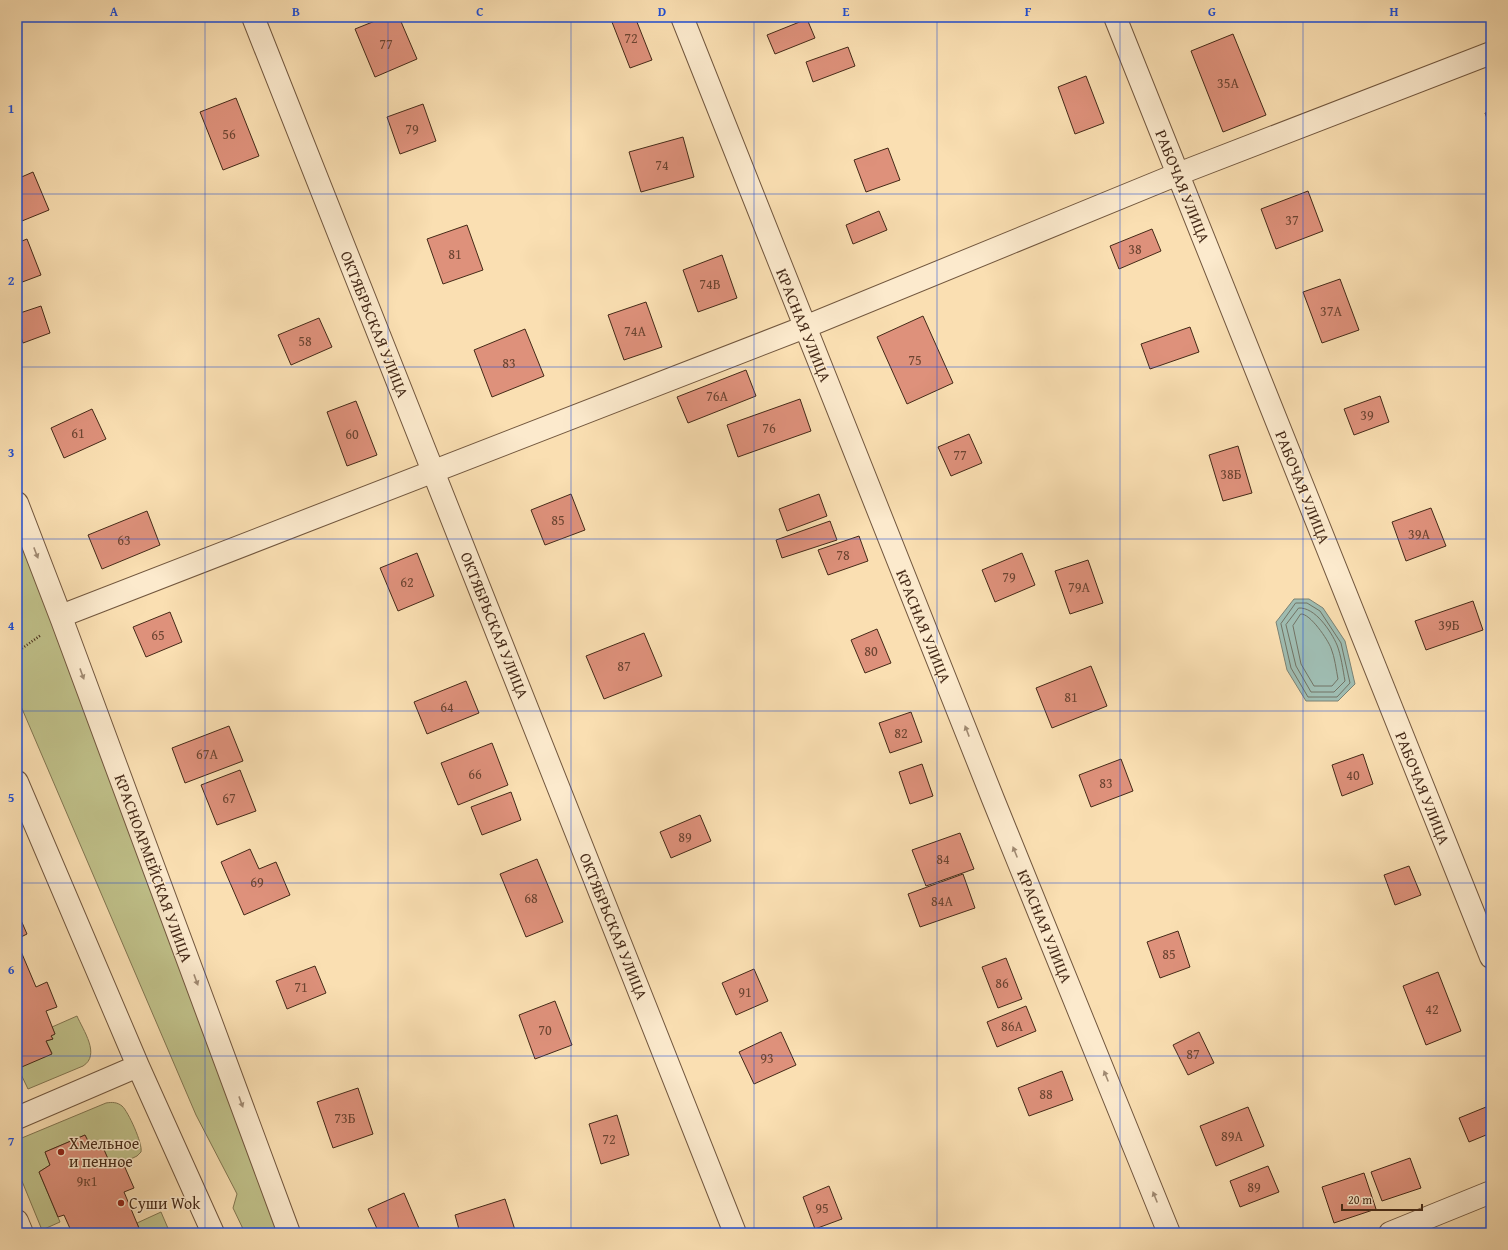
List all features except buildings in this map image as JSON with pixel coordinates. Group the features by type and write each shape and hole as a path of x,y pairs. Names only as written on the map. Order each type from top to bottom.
{"street":[{"name":"ОКТЯБРЬСКАЯ УЛИЦА","path":"253,17 735,1233"},
{"name":"КРАСНАЯ УЛИЦА","path":"682,17 993,799 1169,1233"},
{"name":"РАБОЧАЯ УЛИЦА","path":"1115,17 1491,957"},
{"path":"61,616 434,472 804,326 1178,174 1491,53"},
{"name":"КРАСНОАРМЕЙСКАЯ УЛИЦА","path":"17,503 61,616 289,1233"},
{"path":"17,782 138,1066 213,1233"},
{"path":"17,1118 138,1066"},
{"path":"1390,1233 1491,1192"}],"green space":[{"path":"17,503 289,1233 245,1233 233,1208 237,1194 196,1115 17,697"},
{"path":"77,1016 91,1049 88,1061 83,1066 28,1089 18,1068 52,1053 46,1041 53,1039 51,1036 55,1034 52,1027"},
{"path":"106,1103 116,1103 125,1109 140,1142 141,1152 137,1156 112,1168 102,1146 98,1147 97,1144 91,1147 85,1135 45,1152 50,1165 39,1172 60,1222 42,1230 17,1169 17,1140"},
{"path":"161,1212 170,1233 141,1233 137,1223"}],"water":[{"path":"1294,599 1309,599 1323,608 1345,641 1355,684 1338,701 1306,701 1287,670 1276,622"}],"place":[{"name":"Хмельное и пенное","path":"61,1152"},
{"name":"Суши Wok","path":"121,1203"}]}
